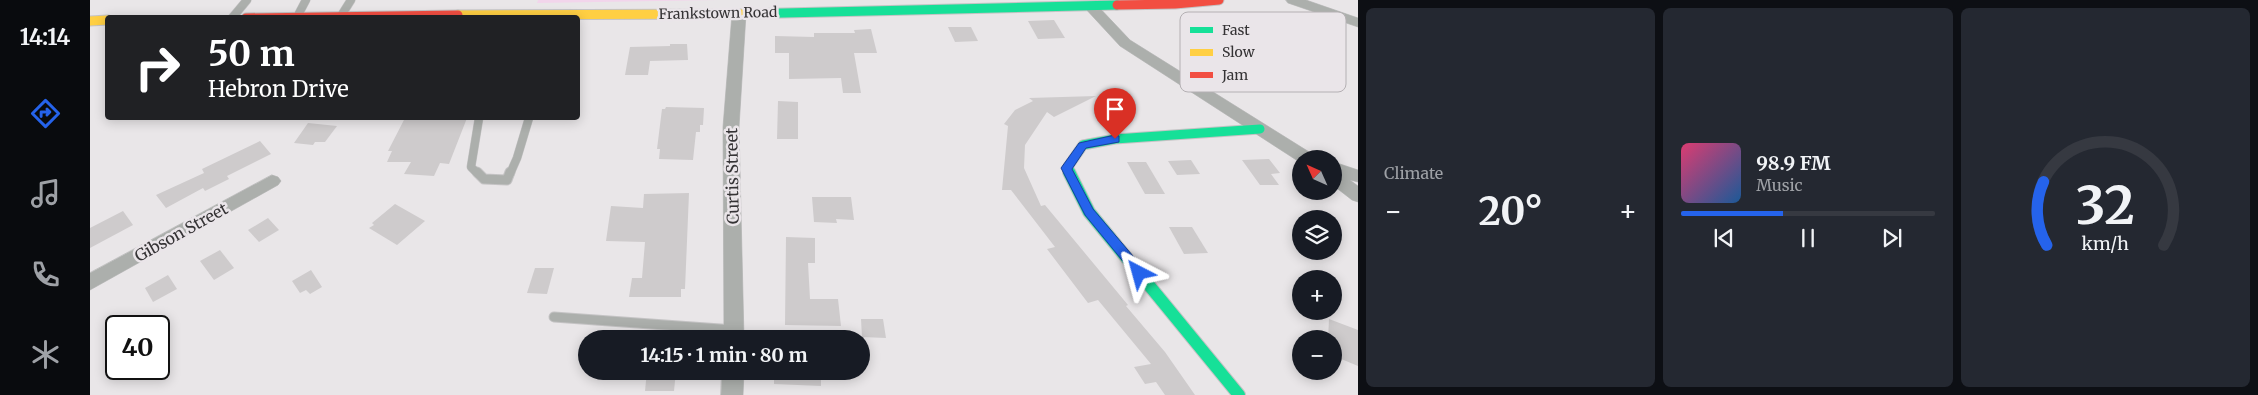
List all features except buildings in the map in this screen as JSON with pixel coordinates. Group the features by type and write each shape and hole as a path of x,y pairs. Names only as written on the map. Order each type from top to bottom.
{"main road":[{"name":"Frankstown Road","path":"580,16 1176,4 1219,0"},
{"path":"90,21 105,20"},
{"path":"1239,395 1089,212 1067,168 1083,145 1115,139 1260,129"}],"street":[{"path":"1294,0 1327,12"},
{"path":"1090,6 1125,43 1180,78"},
{"name":"Curtis Street","path":"734,330 732,126 739,14"},
{"path":"1346,19 1358,23"},
{"path":"1202,92 1294,150"},
{"path":"1342,171 1358,176"},
{"name":"Gibson Street","path":"90,282 272,181"},
{"path":"1342,183 1358,194"},
{"path":"732,380 732,395"}],"lane":[{"path":"234,15 247,0"},
{"path":"298,15 306,0"},
{"path":"341,15 351,0"},
{"path":"479,120 471,167 484,180 507,180 512,171 528,120"},
{"path":"554,317 692,330"}],"shaded area":[{"path":"538,0 718,0 537,3"}],"traffic: fast":[{"path":"744,14 1117,5"},
{"path":"1239,395 1089,212 1067,168 1083,145 1115,139 1260,129"}],"traffic: slow":[{"path":"458,15 744,14"},
{"path":"90,21 105,20"}],"traffic: jam":[{"path":"1117,5 1175,4 1219,0"}],"route":[{"path":"1115,139 1083,145 1067,168 1089,212 1139,273"}]}
